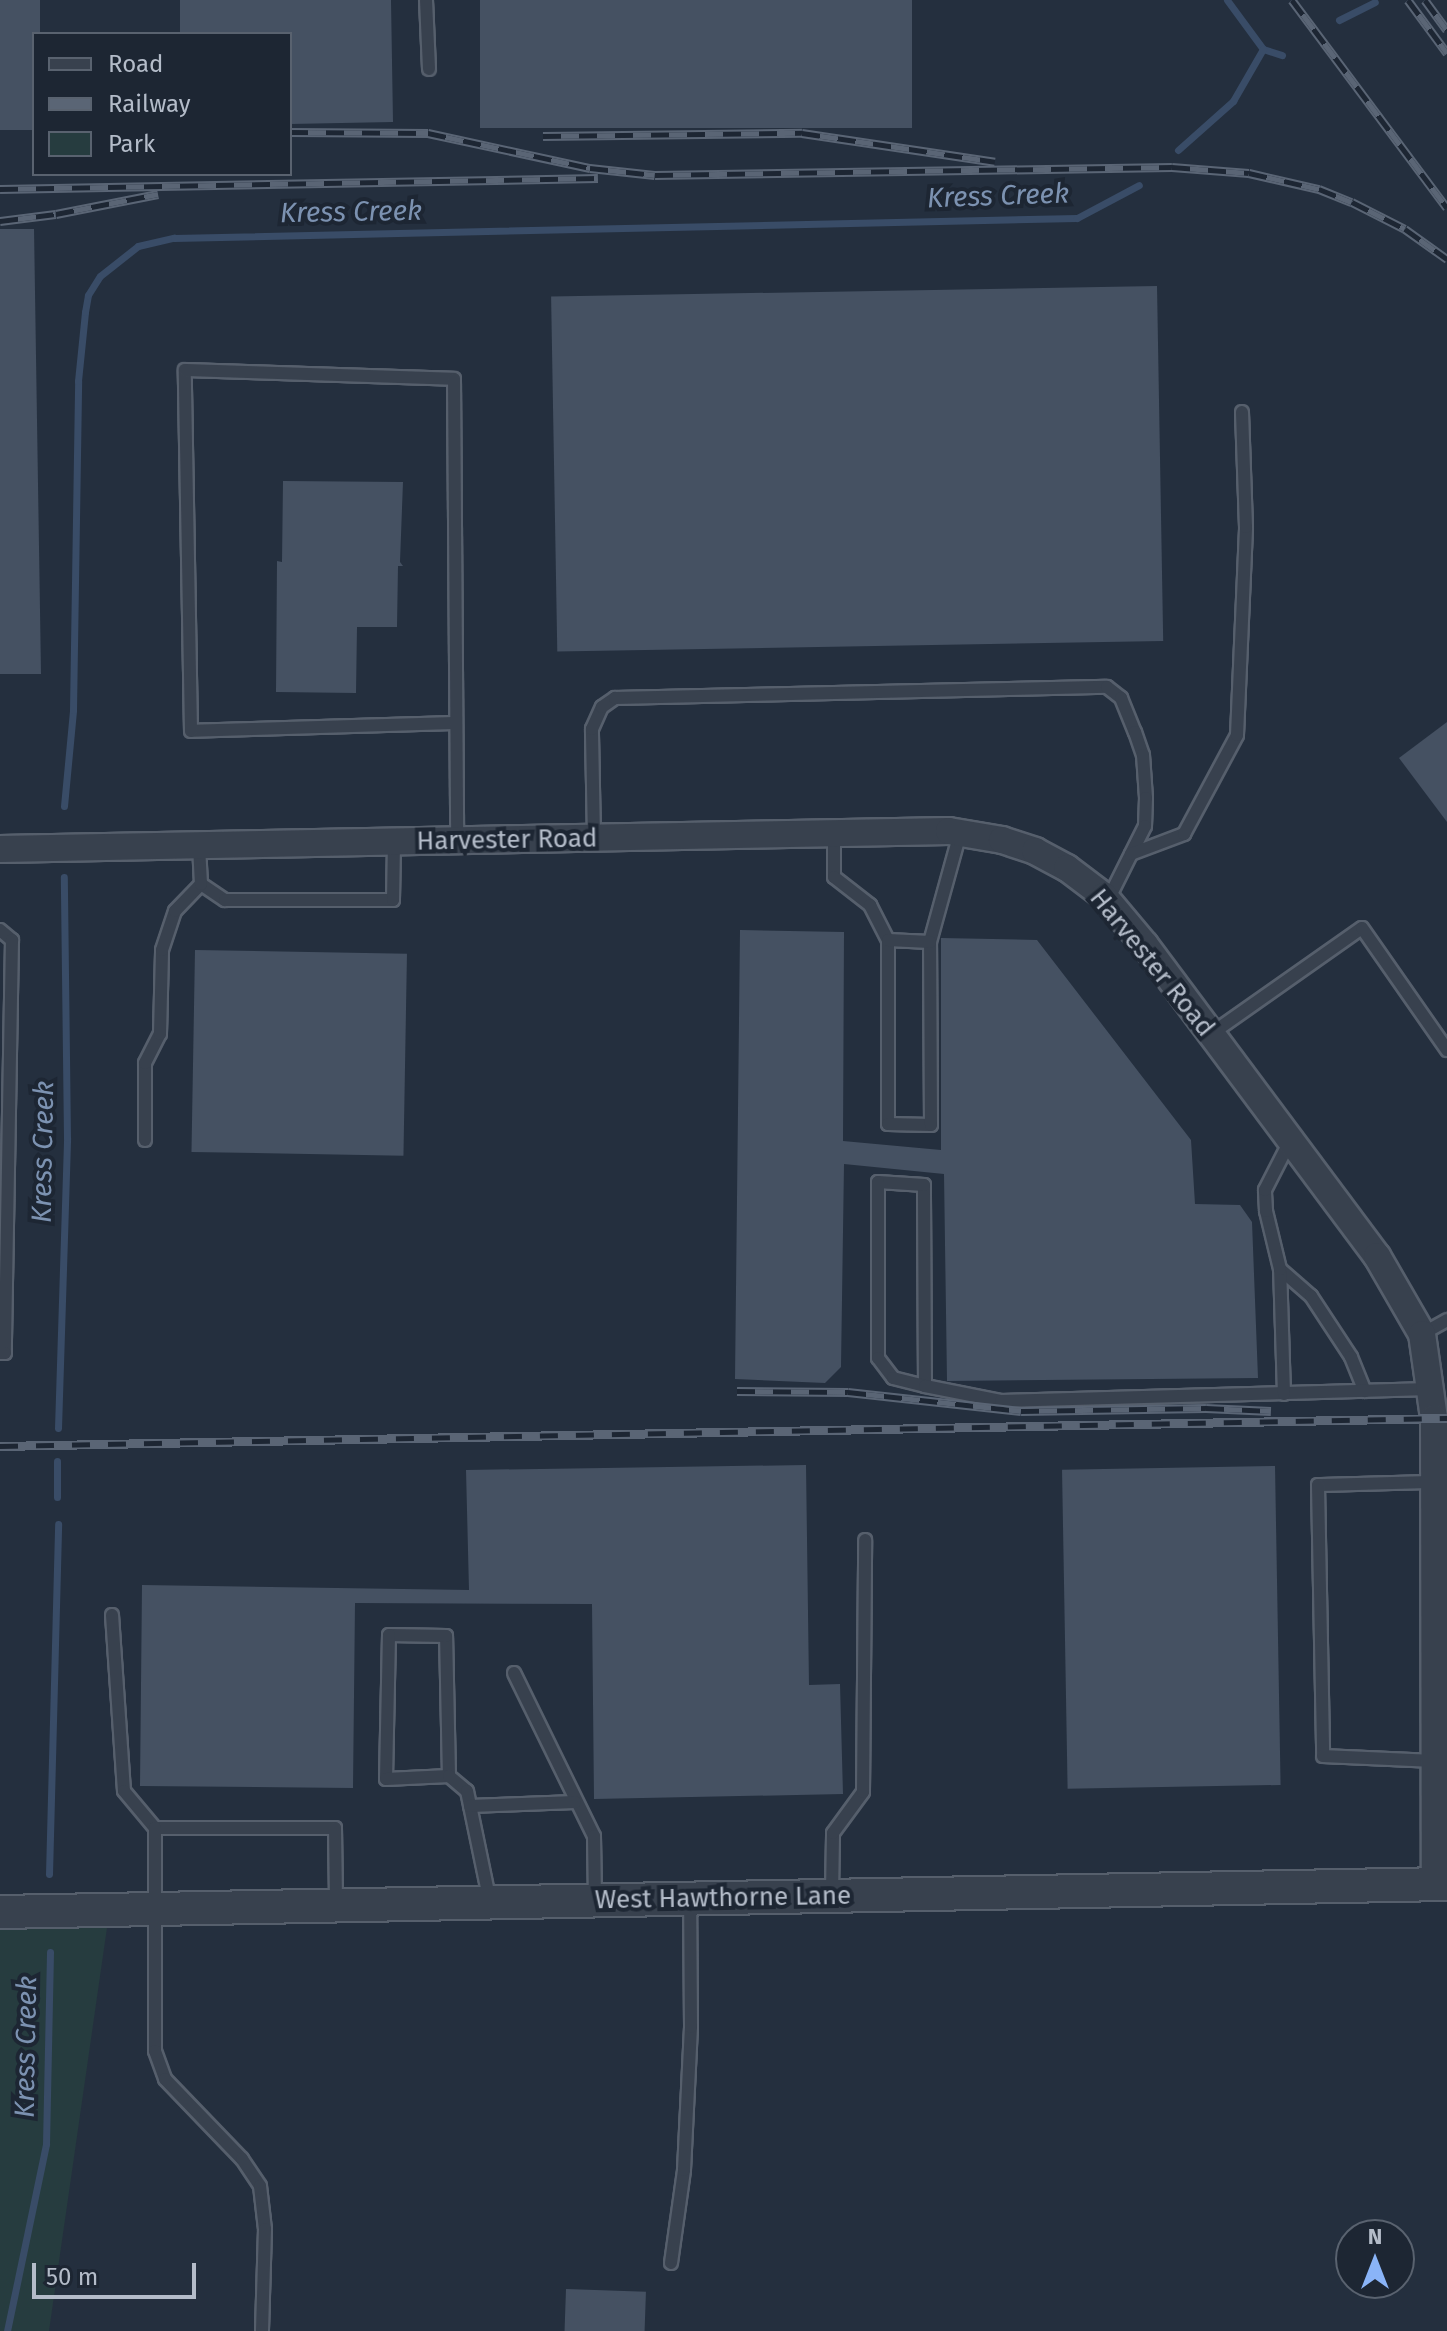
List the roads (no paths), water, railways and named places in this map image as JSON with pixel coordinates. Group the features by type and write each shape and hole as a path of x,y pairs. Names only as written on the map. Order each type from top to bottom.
{"street":[{"name":"Harvester Road","path":"0,849 960,833 1002,840 1035,851 1067,868 1108,900 1211,1034 1289,1143 1377,1256 1422,1334 1431,1389 1432,1482 1440,1598 1434,1761 1441,1884"},
{"name":"West Hawthorne Lane","path":"0,1912 1441,1884"}],"lane":[{"path":"426,0 429,69"},
{"path":"456,723 191,731 185,370 454,379 457,840"},
{"path":"1131,854 1184,834 1237,735 1246,527 1242,412"},
{"path":"594,838 592,729 602,707 615,698 1107,687 1121,698 1143,755 1145,826 1108,900"},
{"path":"834,834 834,877 870,905 888,940 888,1124 931,1125 930,942 960,833"},
{"path":"201,884 225,900 393,900 394,842"},
{"path":"145,1140 145,1063 160,1034 162,950 175,911 201,884 199,845"},
{"path":"1211,1034 1362,928 1447,1050"},
{"path":"0,930 12,940 2,1353"},
{"path":"888,940 930,942"},
{"path":"1284,1394 1280,1269 1266,1211 1265,1190 1289,1143"},
{"path":"925,1386 924,1185 878,1182 878,1358 893,1378 925,1386 1001,1401 1431,1389"},
{"path":"1280,1269 1311,1296 1351,1357 1365,1391"},
{"path":"1422,1334 1447,1320"},
{"path":"1432,1482 1318,1485 1323,1756 1434,1761"},
{"path":"832,1896 833,1833 863,1792 865,1540"},
{"path":"112,1615 124,1791 155,1828 155,2051 165,2079 242,2159 260,2186 265,2229 262,2331"},
{"path":"449,1776 446,1636 389,1635 386,1779 449,1776 467,1791 490,1903"},
{"path":"514,1673 594,1836 595,1900"},
{"path":"470,1806 575,1802"},
{"path":"155,1828 335,1828 336,1906"},
{"path":"671,2263 684,2170 691,2027 690,1899"}],"waterway":[{"path":"1227,0 1263,49"},
{"name":"Kress Creek","path":"1339,20 1375,2"},
{"name":"Kress Creek","path":"1263,49 1282,55"},
{"name":"Kress Creek","path":"1178,150 1233,101 1263,49"},
{"name":"Kress Creek","path":"64,806 73,710 78,381 85,312 88,295 100,276 138,246 174,238 1077,218 1139,185"},
{"name":"Kress Creek","path":"58,1428 67,1138 64,877"},
{"name":"Kress Creek","path":"57,1461 57,1497"},
{"name":"Kress Creek","path":"49,1874 58,1524"},
{"name":"Kress Creek","path":"7,2331 46,2144 50,1952"}],"railway":[{"path":"1292,0 1447,208"},
{"path":"1408,0 1447,53"},
{"path":"1425,0 1447,30"},
{"path":"292,132 428,133 590,168 655,175 1172,167 1249,173 1319,189 1352,202 1405,229 1447,259"},
{"path":"543,136 802,133 995,162"},
{"path":"0,189 598,178"},
{"path":"0,221 56,214 158,194"},
{"path":"737,1391 848,1392 1021,1411 1206,1408 1271,1411"},
{"path":"0,1446 1447,1418"}]}
